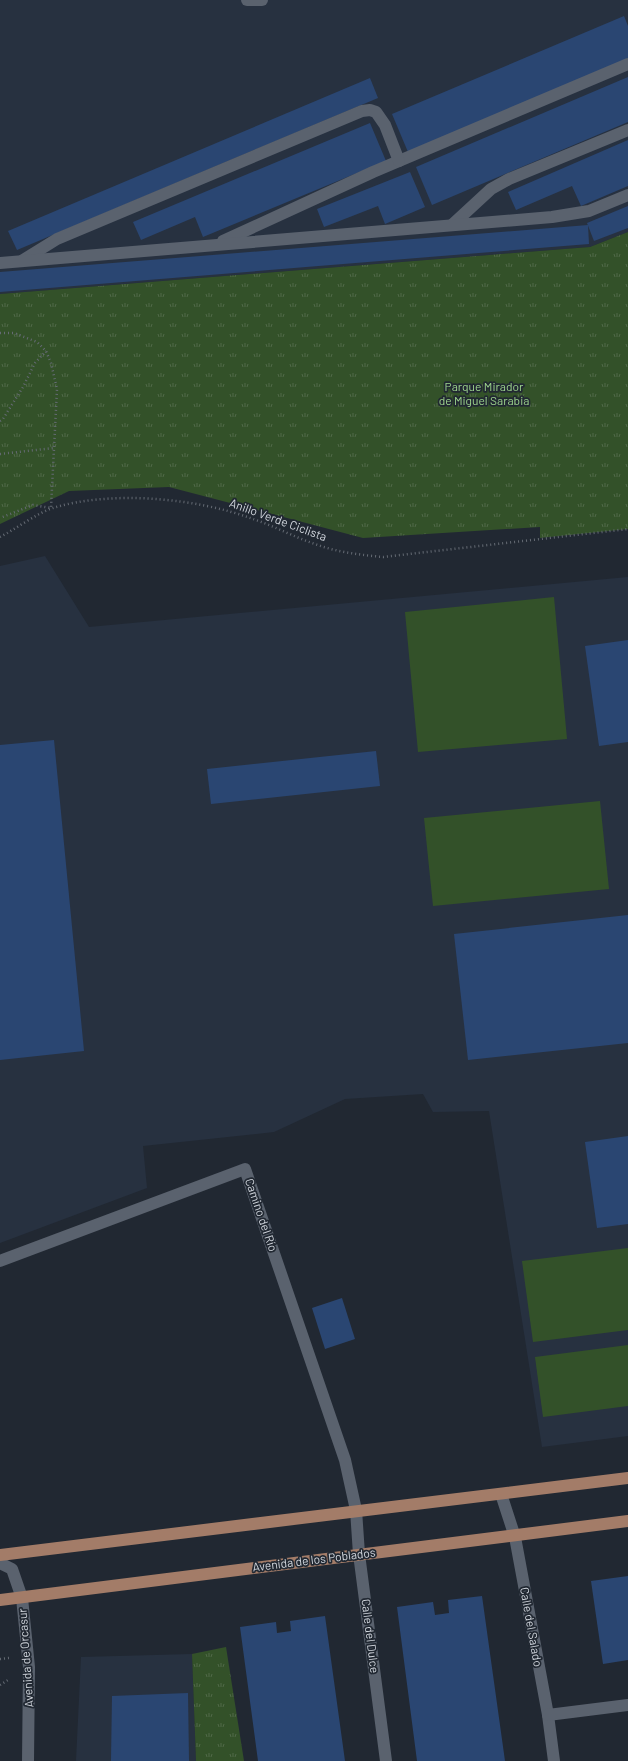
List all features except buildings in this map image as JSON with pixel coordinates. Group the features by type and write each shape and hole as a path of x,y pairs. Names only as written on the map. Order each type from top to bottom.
{"main road":[{"path":"0,1555 356,1510 628,1478"},
{"name":"Avenida de los Poblados","path":"0,1600 359,1554 515,1537 628,1521"}],"street":[{"path":"247,0 262,0"},
{"path":"215,245 400,161 628,64"},
{"path":"22,261 57,239 362,111 370,110 376,112 385,125 400,161"},
{"path":"452,225 477,200 497,186 628,130"},
{"path":"0,263 559,216 589,211 628,195"},
{"name":"Camino del Río","path":"0,1261 245,1169 345,1460 356,1510"},
{"name":"Calle del Salado","path":"501,1494 515,1537 548,1715 554,1761"},
{"name":"Calle del Dulce","path":"356,1510 359,1554 386,1761"},
{"name":"Avenida de Orcasur","path":"0,1564 12,1569 22,1598 29,1667 28,1761"},
{"path":"548,1715 628,1705"}],"path":[{"path":"0,333 14,333 37,342 46,351 57,389 51,508 33,505 0,518"},
{"path":"0,421 3,419 23,387 35,363 46,351"},
{"path":"0,454 54,448"},
{"name":"Anillo Verde Ciclista","path":"0,537 51,508 90,501 129,498 171,500 220,509 253,518 315,544 362,555 383,557 628,529"}],"shaded area":[{"path":"0,0 628,0 628,232 590,247 0,294"},
{"path":"45,556 89,627 628,577 628,1436 542,1447 489,1111 433,1112 423,1094 345,1099 274,1132 143,1146 147,1188 0,1243 0,566"},
{"path":"192,1654 196,1761 76,1761 81,1657"}],"green space":[{"name":"Parque Mirador de Miguel Sarabia","path":"628,232 628,529 540,538 540,527 363,538 169,487 69,491 0,524 0,294 590,247"},
{"path":"554,597 567,739 418,752 405,612"},
{"path":"600,801 609,889 433,906 424,818"},
{"path":"628,1248 628,1330 533,1342 522,1261"},
{"path":"628,1345 628,1406 543,1417 535,1357"},
{"path":"226,1647 244,1761 196,1761 192,1654"}]}
